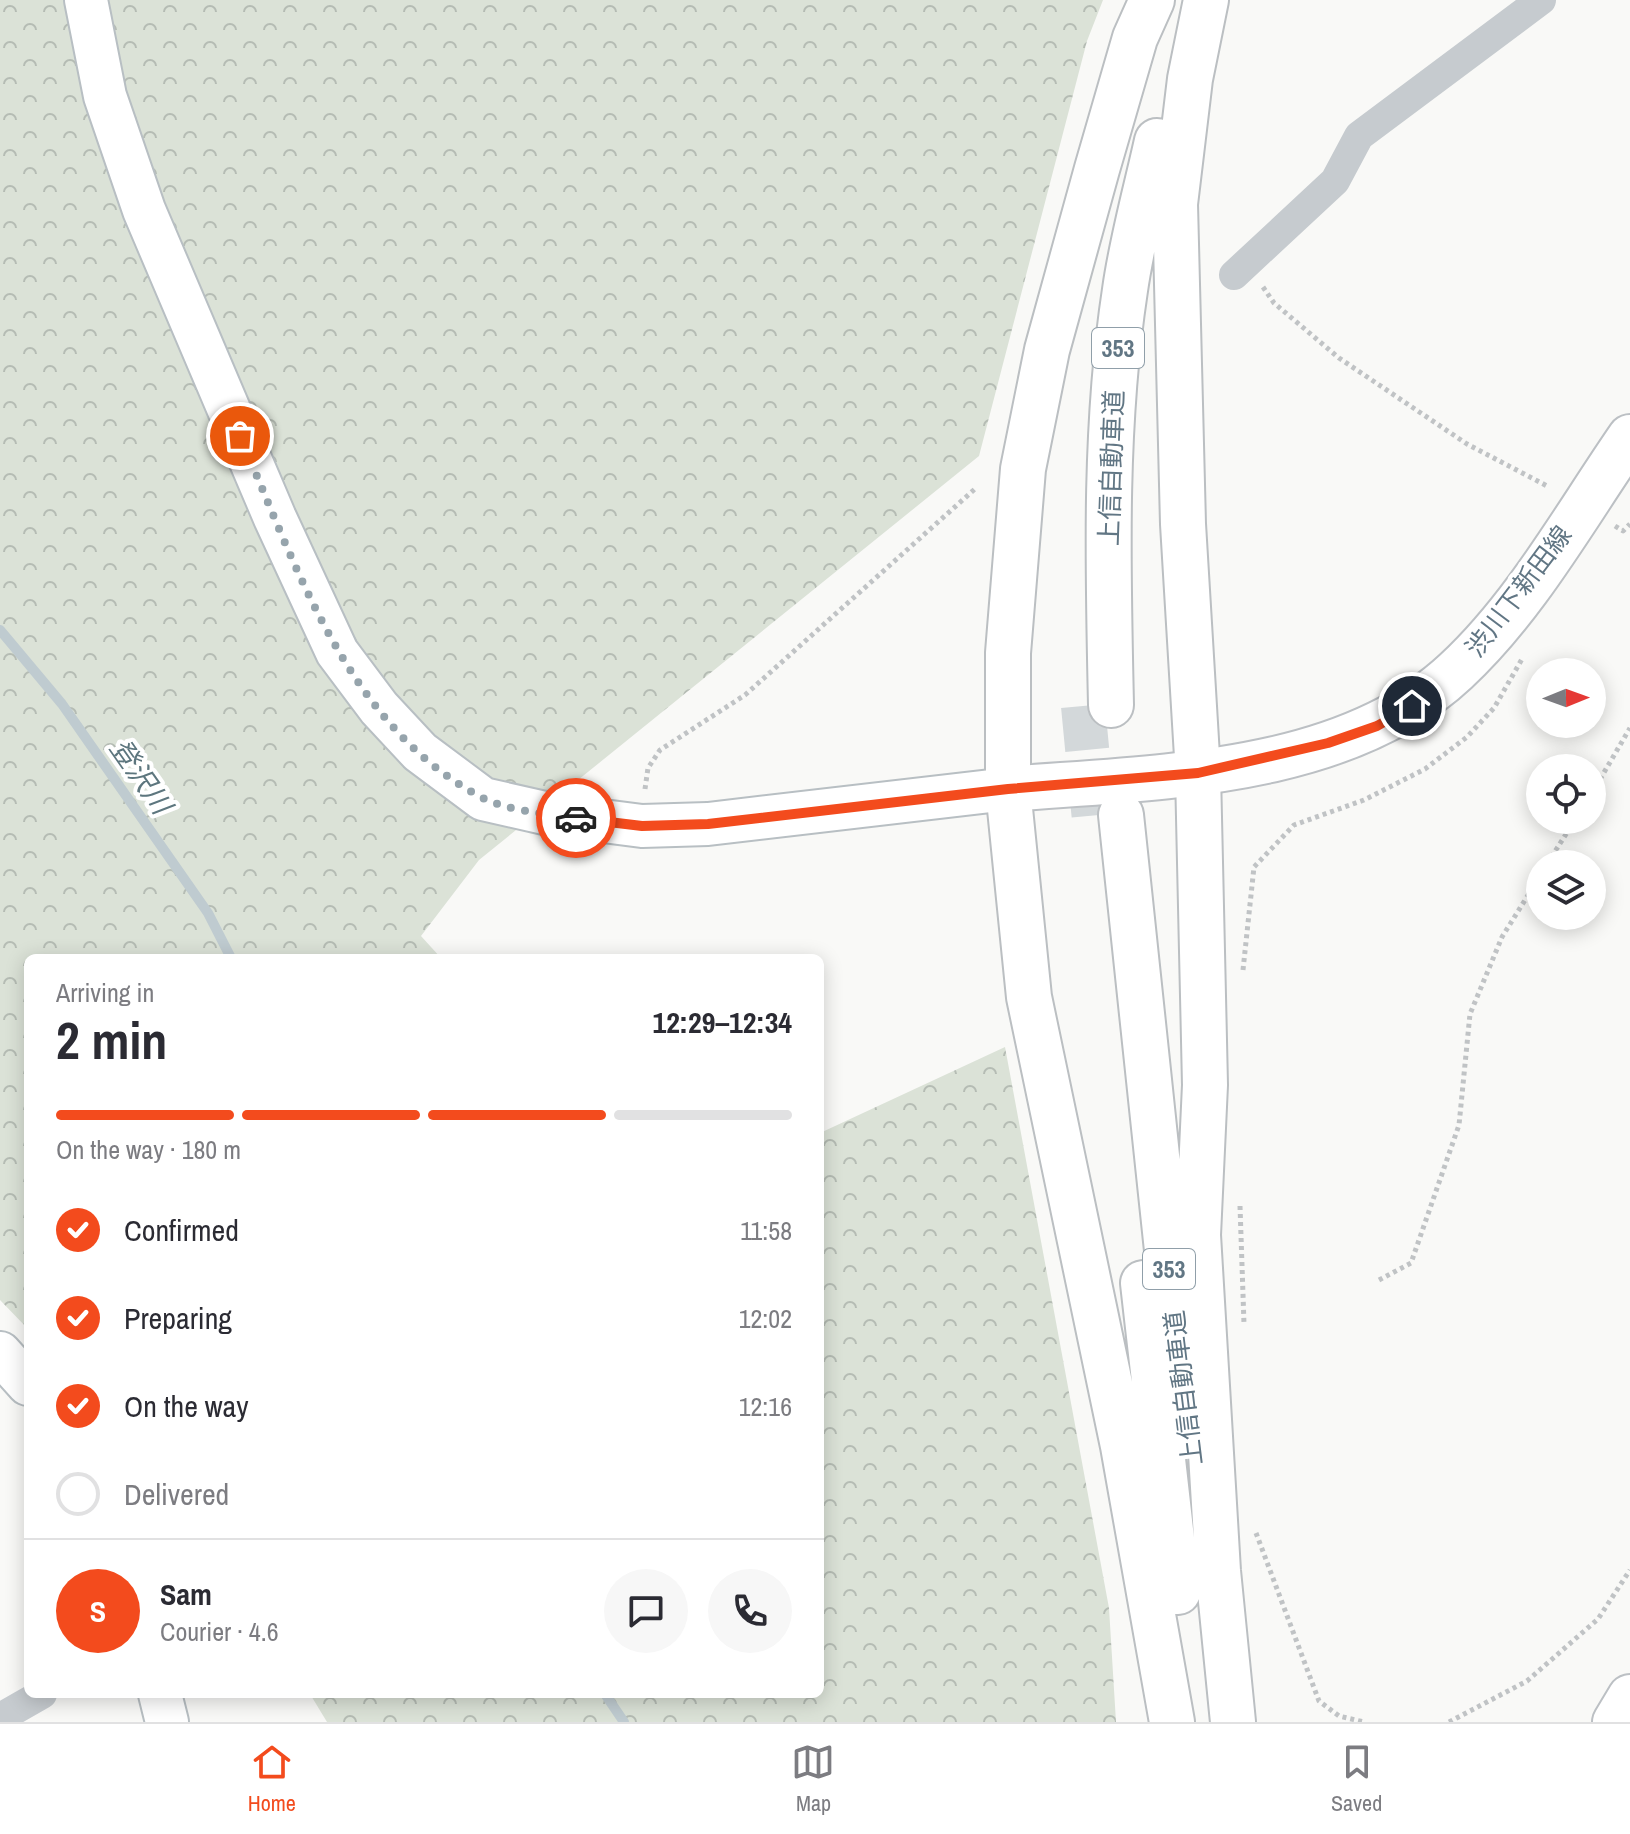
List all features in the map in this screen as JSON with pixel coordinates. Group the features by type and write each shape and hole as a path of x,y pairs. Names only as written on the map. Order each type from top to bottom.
{"main road":[{"path":"1152,0 1135,38 1047,350 1023,469 1008,653 1008,789 1029,997 1108,1370 1172,1722"},
{"name":"上信自動車道","path":"1160,0 1099,269 1080,514 1097,705 1113,401 1125,289 1175,61 1195,0"},
{"path":"1206,0 1190,79 1175,204 1183,524 1198,773 1205,1085 1198,1235 1218,1571 1233,1722"},
{"name":"渋川下新田線","path":"1008,789 1198,773 1328,743 1377,726 1412,706 1457,670 1496,626 1630,437"},
{"name":"上信自動車道","path":"1191,1722 1107,817 1217,1722"}],"street":[{"path":"86,0 105,96 144,210 337,652 379,708 420,752 483,799 549,814 642,826 708,824 1008,789"},
{"path":"1241,268 1335,181 1359,136 1541,0"},
{"path":"0,1353 24,1380"},
{"path":"0,1718 35,1698"},
{"path":"161,1698 167,1722"}],"path":[{"path":"1241,268 1309,335 1467,444 1549,487"},
{"path":"642,826 648,768 660,750 745,695 976,488"},
{"path":"1623,531 1630,524"},
{"path":"1242,985 1254,867 1294,825 1376,794 1425,769 1467,737 1494,708 1523,657"},
{"path":"1606,769 1630,728"},
{"path":"1379,1280 1411,1263 1459,1125 1470,1014 1502,937 1526,898"},
{"path":"1238,1192 1243,1232 1244,1328"},
{"path":"1253,1521 1319,1701 1339,1716 1364,1722"},
{"path":"1449,1722 1527,1681 1598,1619 1630,1570"}],"green space":[{"path":"0,0 1103,0 1087,41 979,456 479,860 421,936 437,954 24,954 24,1325 0,1300"},
{"path":"1005,1047 1109,1608 1116,1722 327,1722 312,1698 824,1698 824,1131"}],"waterway":[{"name":"登沢川","path":"0,630 62,704 208,913 229,954"},
{"name":"登沢川","path":"608,1698 624,1722"}],"tunnel":[{"path":"1083,706 1094,820"}],"way so far":[{"path":"240,436 337,652 379,708 420,752 483,799 576,818"}],"route":[{"path":"576,818 642,826 708,824 1008,789 1198,773 1328,743 1377,726 1412,706"}]}
